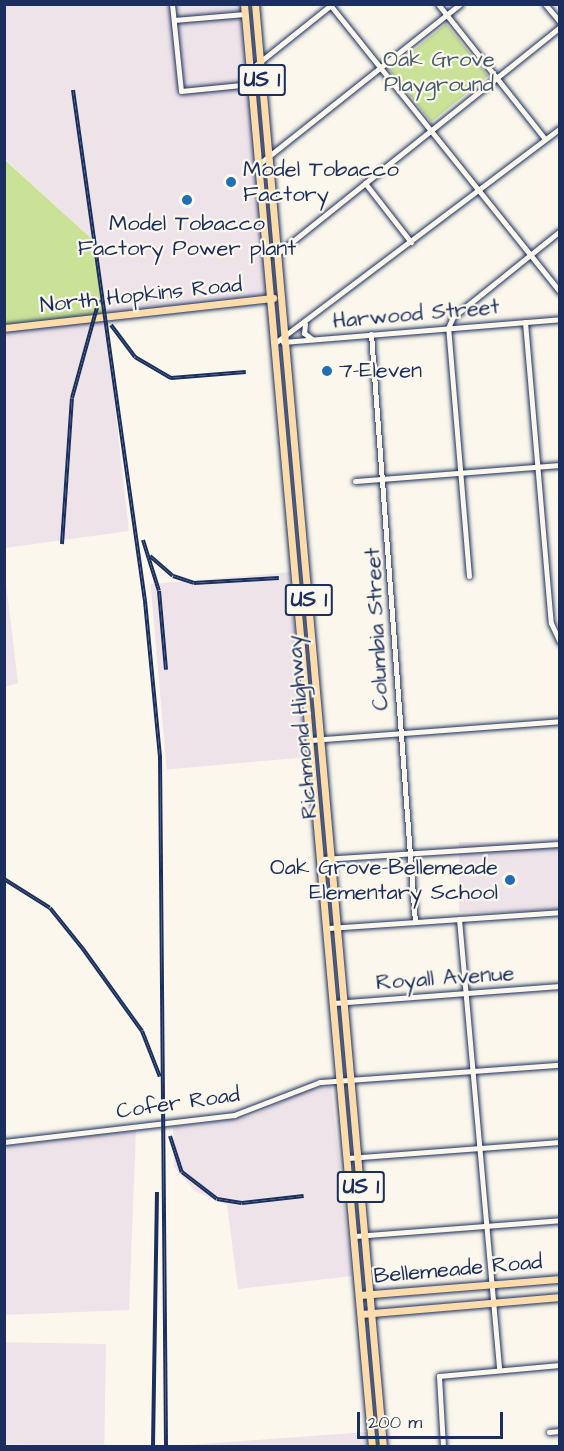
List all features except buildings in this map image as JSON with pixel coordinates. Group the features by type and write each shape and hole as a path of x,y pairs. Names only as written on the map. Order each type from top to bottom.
{"main road":[{"name":"Richmond Highway","path":"244,4 272,299 372,1446"},
{"name":"Richmond Highway","path":"255,4 383,1446"},
{"name":"North Hopkins Road","path":"4,328 281,297"},
{"name":"Bellemeade Road","path":"360,1295 560,1279"},
{"name":"Bellemeade Road","path":"361,1314 560,1298"}],"street":[{"path":"172,4 181,91 252,84"},
{"path":"438,4 545,140"},
{"path":"259,164 460,4"},
{"path":"545,4 560,22"},
{"path":"251,69 332,5 560,292"},
{"path":"174,20 245,14"},
{"path":"268,254 278,253 560,27"},
{"path":"275,342 286,339 305,322 560,128"},
{"path":"365,183 411,242"},
{"path":"469,576 448,328 453,316 560,231"},
{"name":"Harwood Street","path":"286,339 312,339 560,319"},
{"path":"305,322 303,332 312,339"},
{"path":"525,322 551,623 560,642"},
{"name":"Columbia Street","path":"371,334 384,479 415,922"},
{"path":"355,481 560,465"},
{"path":"310,740 560,721"},
{"path":"321,859 560,844"},
{"path":"327,928 560,912"},
{"path":"459,919 499,1369"},
{"name":"Royall Avenue","path":"333,1003 560,986"},
{"name":"Cofer Road","path":"4,1142 234,1115 300,1086 340,1080 560,1065"},
{"path":"347,1158 560,1142"},
{"path":"354,1236 560,1220"},
{"path":"443,1446 439,1376 560,1365"},
{"path":"549,1432 560,1431"}],"shaded area":[{"path":"4,5 251,5 277,298 105,318 129,531 5,548 5,326 94,241 5,159"},
{"path":"4,566 18,683 5,687 4,687"},
{"path":"290,572 306,757 167,769 151,584"},
{"name":"Oak Grove-Bellemeade Elementary School","path":"459,842 559,842 559,912 459,912"},
{"path":"331,1087 352,1276 238,1289 227,1205 195,1191 174,1167 173,1127 252,1116 309,1088"},
{"path":"136,1130 129,1310 5,1315 5,1146"},
{"path":"5,1342 106,1344 104,1446 4,1444"},
{"path":"366,1432 367,1446 174,1446"}],"green space":[{"name":"Oak Grove Playground","path":"446,24 488,76 431,122 389,70"},
{"path":"4,159 94,241 105,318 5,326"}],"railway":[{"path":"73,90 145,601 160,757 166,1446"},
{"path":"62,544 72,398 99,300"},
{"path":"111,325 135,357 171,378 246,372"},
{"path":"143,540 159,591 166,670"},
{"path":"150,556 173,576 194,583 279,578"},
{"path":"4,879 50,908 83,949 142,1031 160,1077"},
{"path":"170,1136 182,1172 217,1199 242,1203 304,1196"},
{"path":"153,1446 157,1192"}],"place":[{"name":"Model Tobacco Factory","path":"231,182"},
{"name":"Model Tobacco Factory Power plant","path":"187,200"},
{"name":"7-Eleven","path":"327,371"},
{"name":"Oak Grove-Bellemeade Elementary School","path":"510,880"}]}
